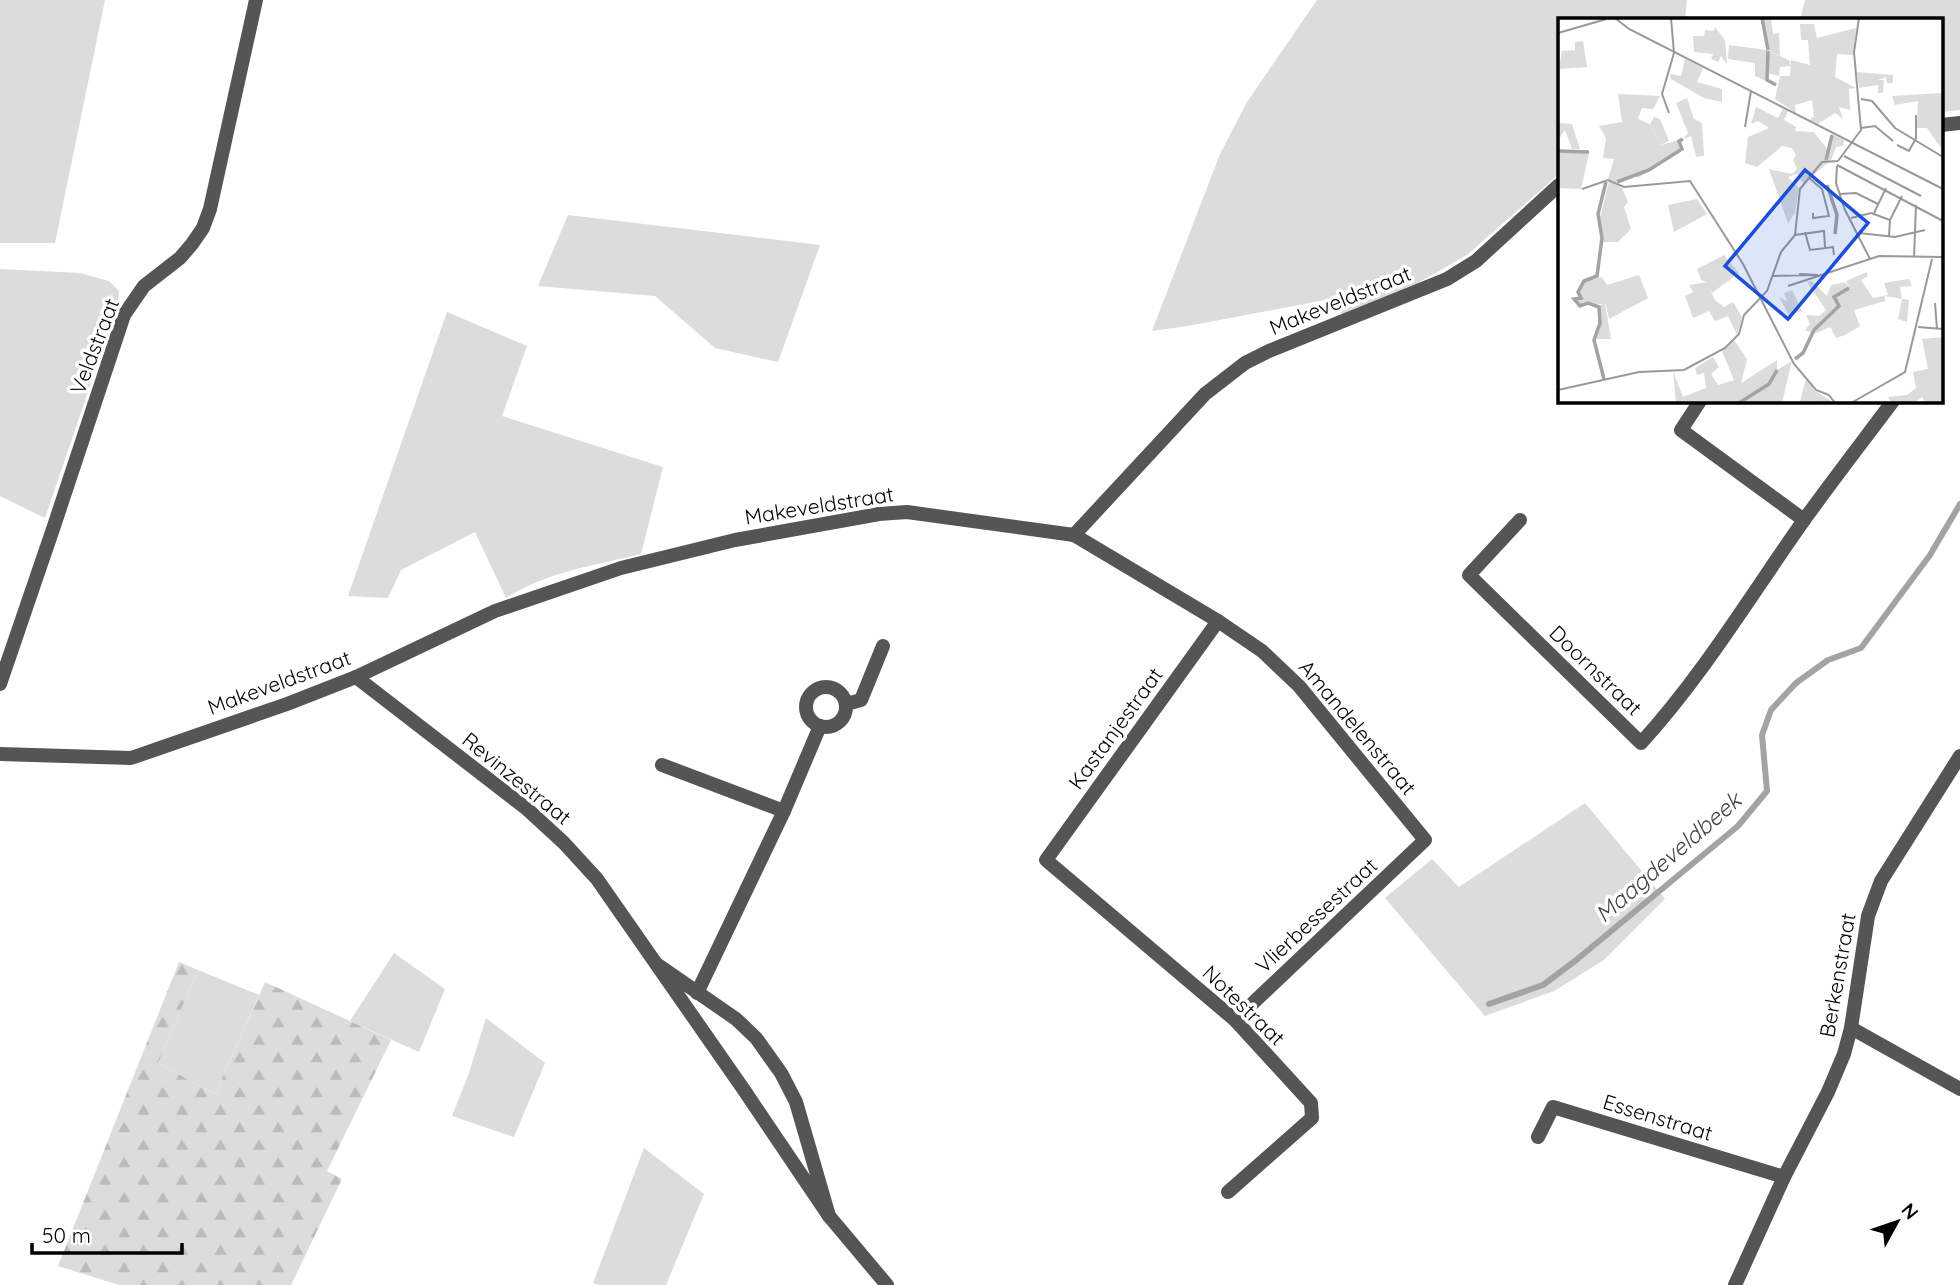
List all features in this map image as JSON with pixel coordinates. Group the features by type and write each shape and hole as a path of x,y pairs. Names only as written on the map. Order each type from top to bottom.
{"street":[{"name":"Veldstraat","path":"0,684 124,315 144,286 180,258 203,228 210,209 256,0"},
{"path":"1942,125 1960,123"},
{"name":"Makeveldstraat","path":"0,754 131,758 356,677 495,611 621,568 735,540 879,514 907,512 1074,536 1205,394 1245,363 1447,279 1476,261 1558,185"},
{"path":"1699,402 1681,430 1804,520"},
{"name":"Doornstraat","path":"1520,520 1469,575 1641,743 1732,626 1804,520 1892,402"},
{"name":"Amandelenstraat","path":"1074,536 1218,621 1262,651 1300,686 1425,840"},
{"name":"Kastanjestraat","path":"1046,860 1218,621"},
{"path":"846,705 861,700 883,646"},
{"name":"Revinzestraat","path":"356,677 527,809 564,843 597,879 829,1216 887,1285"},
{"path":"821,688 837,690 846,705 842,720 828,727 820,726 807,712 808,699 813,692 821,688"},
{"path":"696,993 784,811 820,726"},
{"name":"Berkenstraat","path":"1742,1281 1784,1177 1828,1092 1844,1054 1851,1028 1868,916 1881,881 1960,756"},
{"path":"662,765 784,811"},
{"name":"Vlierbessestraat","path":"1234,1020 1425,840"},
{"name":"Notestraat","path":"1046,860 1234,1020 1311,1103 1312,1118 1228,1192"},
{"name":"Revinzestraat","path":"658,965 736,1018 756,1038 782,1073 796,1102 829,1216"},
{"path":"1851,1028 1960,1090"},
{"name":"Essenstraat","path":"1538,1137 1553,1107 1784,1177"}],"green space":[{"path":"0,0 105,0 55,243 0,243"},
{"path":"1317,0 1687,0 1685,18 1558,18 1558,175 1467,255 1416,284 1342,314 1325,300 1152,331 1220,154 1247,102"},
{"path":"1805,0 1960,0 1960,110 1942,112 1942,18 1800,18"},
{"path":"568,215 820,245 778,362 715,348 655,296 538,286"},
{"path":"0,269 80,273 109,281 119,291 117,307 45,518 0,496"},
{"path":"447,312 527,346 502,416 663,467 641,554 554,576 506,598 475,532 401,570 388,598 348,596"},
{"path":"1585,803 1665,899 1604,960 1554,991 1485,1016 1385,898 1432,859 1459,887"},
{"path":"394,953 445,989 419,1052 350,1021"},
{"path":"179,962 198,970 158,1063 215,1094 265,982 391,1040 327,1171 342,1179 291,1285 119,1285 58,1266"},
{"path":"198,970 259,995 215,1094 158,1063"},
{"path":"486,1018 545,1063 514,1137 452,1116"},
{"path":"644,1148 704,1194 666,1285 593,1283"}],"waterway":[{"name":"Maagdeveldbeek","path":"1489,1004 1543,985 1738,826 1767,791 1762,735 1771,710 1796,683 1828,660 1861,648 1930,555 1960,504"}]}
